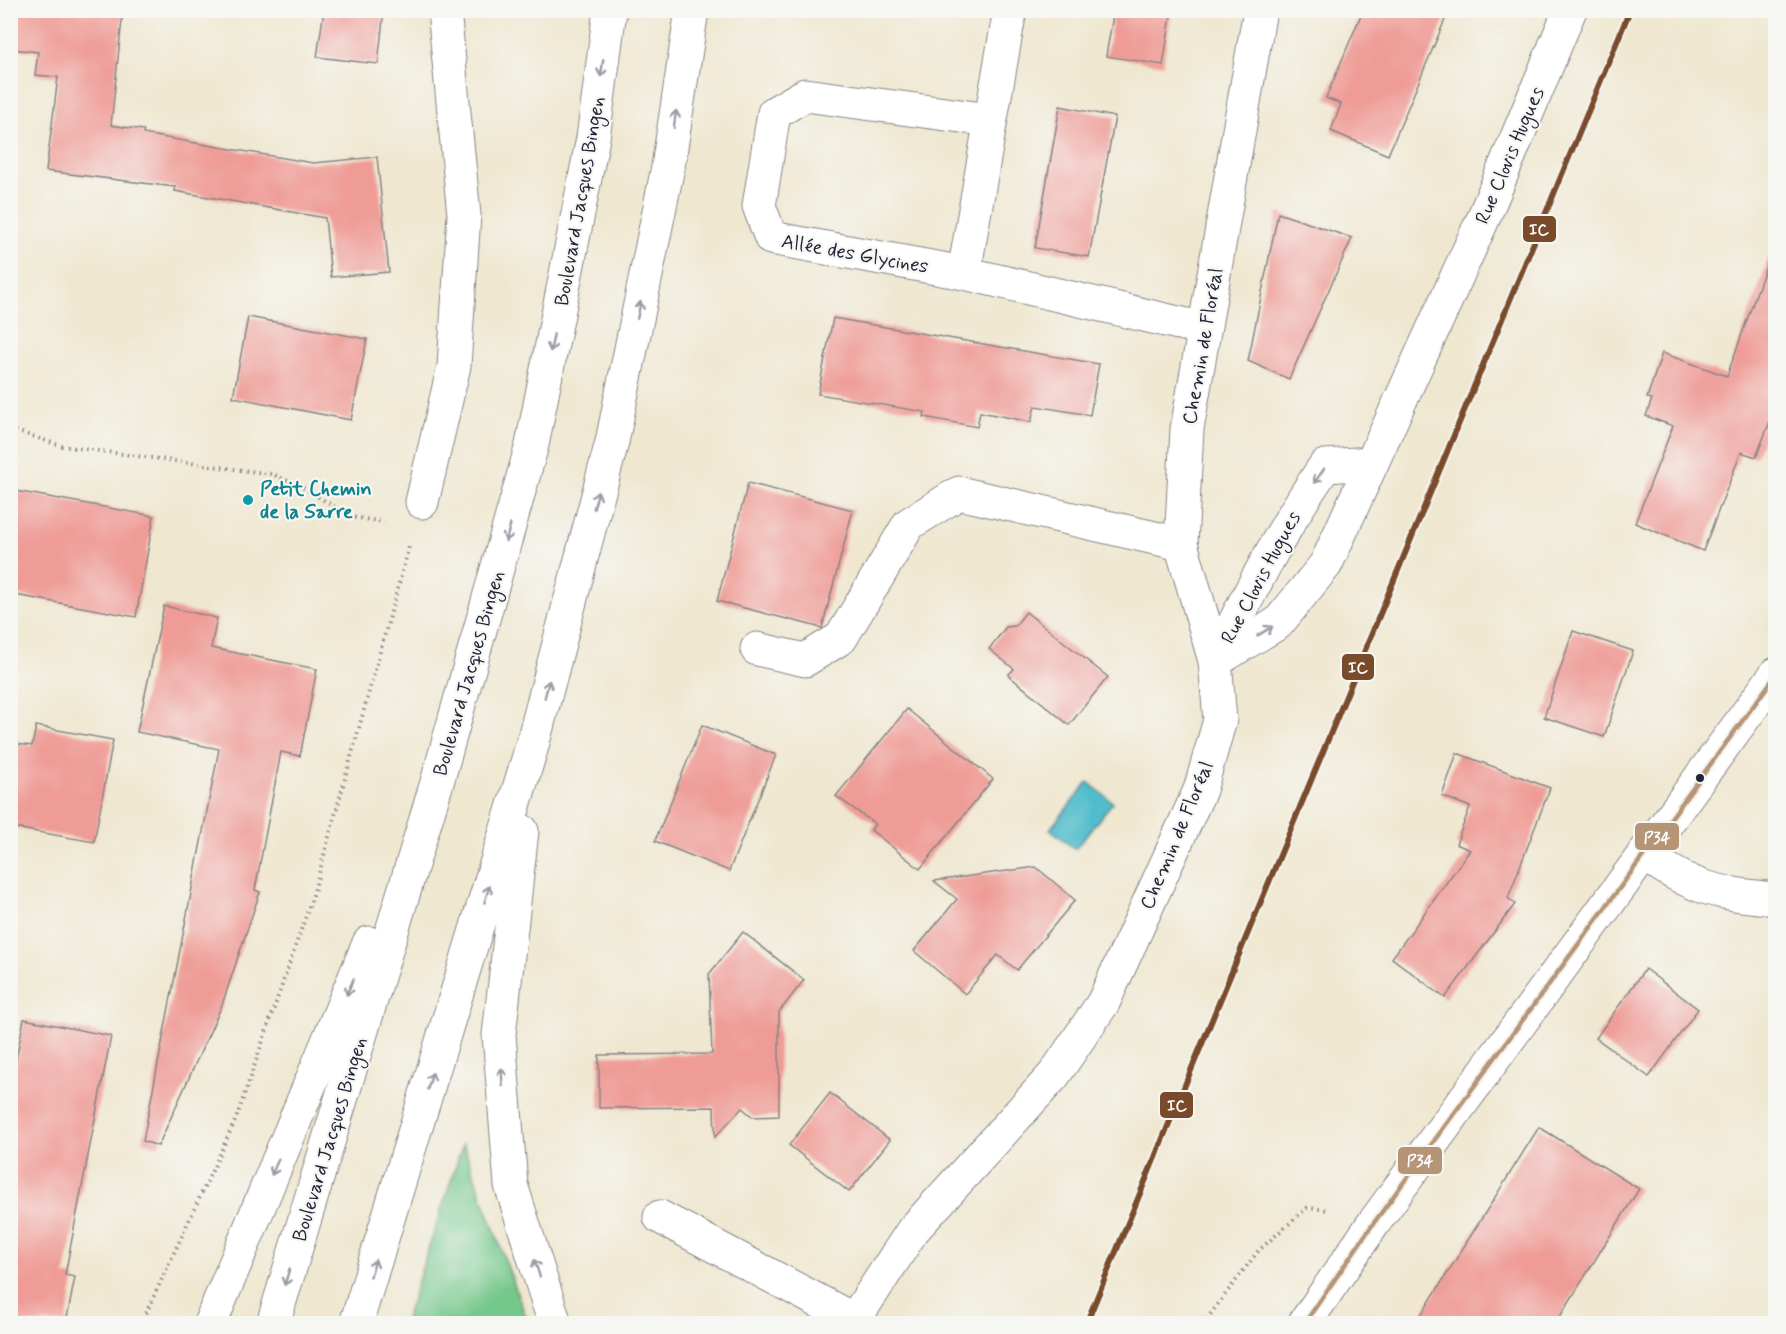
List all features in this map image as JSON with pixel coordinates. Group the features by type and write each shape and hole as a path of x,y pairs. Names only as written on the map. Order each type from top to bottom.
{"main road":[{"path":"422,502 454,366 464,215 444,10"},
{"name":"Boulevard Jacques Bingen","path":"273,1323 438,779 532,445 592,138 610,10"},
{"path":"357,1323 532,746 612,442 668,167 692,10"},
{"path":"964,273 1010,10"},
{"name":"Chemin de Floréal","path":"856,1322 913,1230 1054,1075 1103,1003 1200,790 1220,720 1215,661 1181,544 1187,429 1260,10"},
{"name":"Rue Clovis Hugues","path":"1215,661 1278,623 1326,564 1483,219 1570,10"},
{"name":"Allée des Glycines","path":"990,120 805,95 774,113 759,206 771,238 964,273 1204,329"},
{"name":"Rue Clovis Hugues","path":"1215,661 1294,510 1325,466 1372,463"},
{"path":"757,649 804,660 841,638 909,524 959,493 1181,544"},
{"path":"1304,1323 1373,1224 1776,674"},
{"path":"532,746 499,1035 511,1185 555,1323"},
{"path":"210,1323 438,779"},
{"path":"1644,853 1677,877 1700,887 1725,894 1776,899"},
{"path":"660,1217 856,1322"}],"path":[{"path":"10,429 62,446 272,474 304,488 351,517 386,522 422,502"},
{"path":"141,1323 236,1119 313,895 422,502"},
{"path":"1203,1323 1259,1250 1307,1208 1342,1212 1373,1224"}],"green space":[{"path":"463,1144 528,1323 404,1323"}],"water":[{"path":"1088,782 1113,802 1075,849 1050,829"}],"building":[{"path":"17,10 123,10 111,125 144,130 143,134 313,163 377,157 389,272 331,277 325,218 175,191 175,187 46,171 58,77 35,75 38,52 12,49"},
{"path":"324,10 384,10 378,64 317,57"},
{"path":"1114,10 1172,10 1163,65 1106,56"},
{"path":"1363,10 1449,10 1388,155 1331,131 1341,104 1326,98"},
{"path":"1060,106 1115,117 1089,257 1035,248"},
{"path":"1278,213 1352,238 1289,379 1248,361"},
{"path":"1770,255 1776,256 1776,406 1756,457 1741,452 1703,551 1635,523 1673,426 1646,416 1652,399 1647,398 1662,353 1727,376"},
{"path":"248,317 367,339 351,420 233,397"},
{"path":"833,318 1099,364 1090,415 1035,406 1031,422 980,412 977,427 924,417 925,412 818,394"},
{"path":"748,483 853,510 822,628 717,601"},
{"path":"10,490 154,516 136,617 10,594"},
{"path":"164,606 217,618 211,648 317,669 300,756 281,752 255,890 260,892 222,1005 158,1146 143,1141 219,749 137,732"},
{"path":"1026,612 1108,677 1069,725 1008,675 1014,669 989,649 1006,627 1015,626"},
{"path":"1573,631 1633,651 1604,737 1544,717"},
{"path":"907,709 993,779 920,869 871,830 875,824 836,796"},
{"path":"702,725 776,755 729,871 655,841"},
{"path":"36,726 113,740 94,842 10,827 10,743 32,746"},
{"path":"1457,753 1550,788 1508,898 1515,904 1445,998 1392,958 1470,850 1456,844 1470,807 1442,796"},
{"path":"1036,867 1075,900 1017,970 998,955 965,994 914,951 957,899 934,881"},
{"path":"743,932 804,980 779,1012 779,1116 753,1117 742,1108 715,1137 714,1107 599,1108 599,1055 712,1054 709,974"},
{"path":"1645,969 1698,1009 1649,1077 1596,1038"},
{"path":"24,1019 111,1036 65,1275 75,1277 66,1323 10,1323 10,1090"},
{"path":"830,1093 890,1140 849,1192 789,1145"},
{"path":"1539,1127 1639,1189 1556,1323 1416,1323"}],"transit line":[{"name":"IC","path":"1086,1324 1630,10"},
{"name":"P34","path":"1304,1324 1373,1224 1776,675"}],"place":[{"name":"Petit Chemin de la Sarre","path":"248,500"}]}
